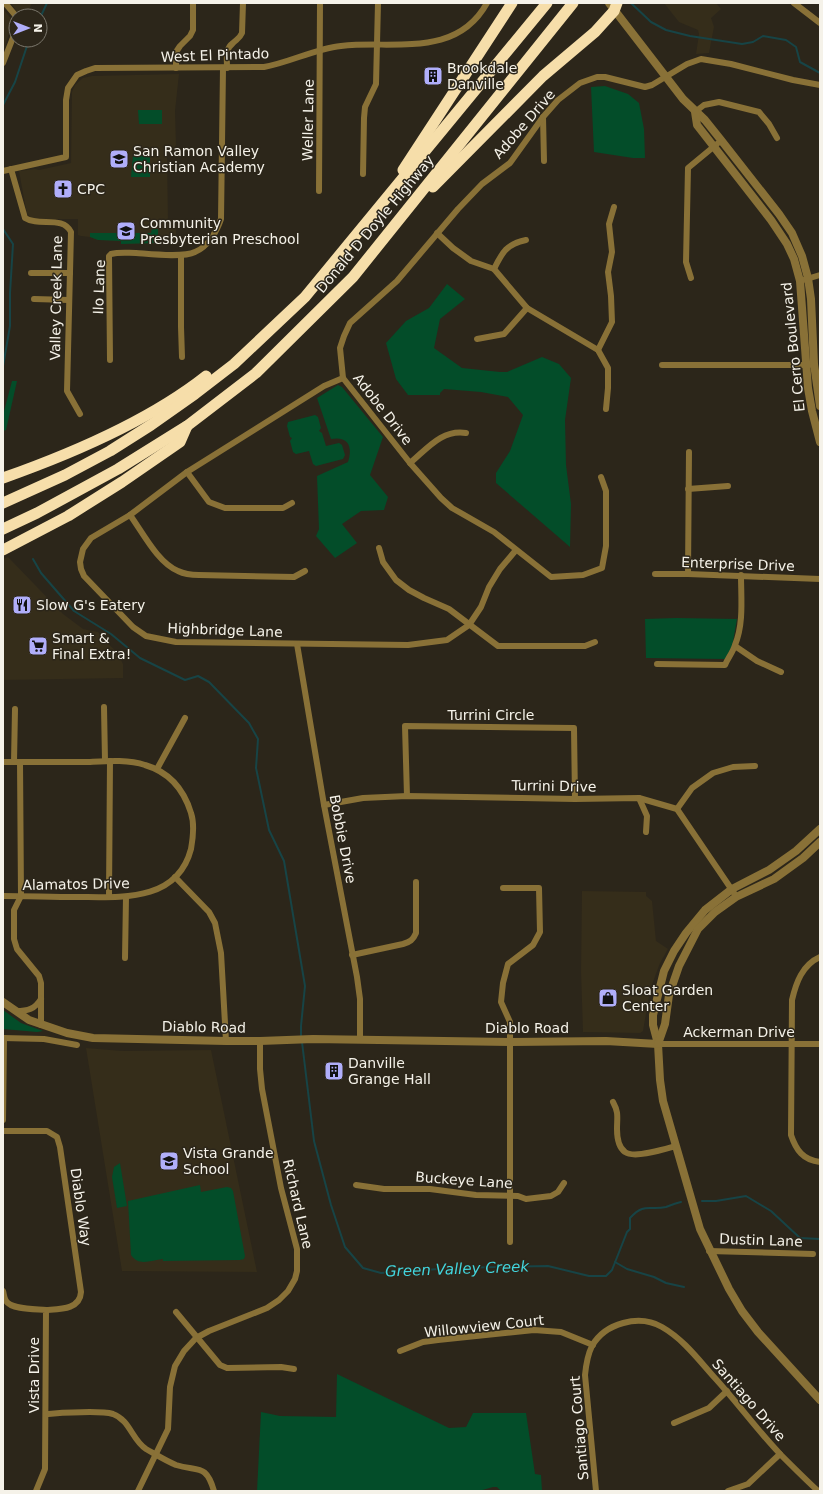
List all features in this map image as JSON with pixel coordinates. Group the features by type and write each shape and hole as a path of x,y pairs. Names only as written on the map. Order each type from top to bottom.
{"highway":[{"path":"393,191 408,162 512,3"},
{"name":"Donald D Doyle Highway","path":"3,503 65,475 110,451 151,425 234,364 254,343 305,296 547,3"},
{"name":"Donald D Doyle Highway","path":"3,529 37,513 118,469 187,426 256,373 353,277 414,203 573,3"},
{"path":"414,203 439,182 524,95 563,58 595,32 613,6"},
{"path":"3,478 69,453 152,411 198,383 233,355 254,343"},
{"path":"3,550 68,516 122,482 180,442 187,426"}],"street":[{"path":"176,68 176,52 190,36 193,30 193,3"},
{"name":"Ilo Lane","path":"110,360 111,254 181,255 194,253 202,248 212,238 218,227 221,219 225,68 229,48 242,33 244,3"},
{"name":"Weller Lane","path":"319,191 319,104 321,88 320,3"},
{"path":"363,174 365,107 376,84 378,3"},
{"name":"West El Pintado","path":"7,170 66,157 66,100 68,88 77,75 86,71 95,68 264,67 277,65 320,50 341,46 413,44 446,39 461,32 476,18 487,3"},
{"path":"794,3 820,23"},
{"name":"El Cerro Boulevard","path":"613,6 666,78 695,112 705,120 779,214 792,234 802,256 804,280 805,365 812,411 820,442"},
{"path":"3,63 9,48"},
{"name":"Adobe Drive","path":"601,477 606,491 606,546 602,568 584,575 551,577 494,532 452,508 441,498 410,463 343,378 340,348 350,323 397,281 458,209 482,184 510,163 543,117 558,100 580,83 605,77 644,87 652,85 666,78 687,64 701,59 731,64 793,80 820,85"},
{"path":"695,112 704,106 719,102 759,112 769,124 777,138"},
{"name":"El Cerro Boulevard","path":"695,112 697,125 779,231 804,280 811,299 814,364 820,406"},
{"path":"543,117 544,161"},
{"path":"691,278 686,262 688,168 721,140"},
{"name":"Valley Creek Lane","path":"7,170 25,218 30,221 62,222 68,226 70,232 67,391 80,414"},
{"path":"598,350 612,322 608,272 612,252 609,224 614,207"},
{"path":"437,233 471,261 494,269 527,308 598,350 608,368 606,408"},
{"path":"494,269 506,248 518,241 526,240"},
{"path":"181,255 182,357"},
{"path":"31,273 70,273"},
{"path":"804,280 820,275"},
{"path":"34,299 69,300"},
{"path":"477,339 504,334 527,308"},
{"path":"662,365 814,364"},
{"name":"Highbridge Lane","path":"343,378 324,386 187,472 130,515 91,538 83,549 80,562 84,576 133,626 146,636 176,642 408,645 447,640 469,625 481,607 489,587 496,575 516,550"},
{"path":"410,463 442,436 458,431 466,433"},
{"path":"688,574 689,452"},
{"path":"187,472 209,502 225,508 283,508 292,503"},
{"path":"688,489 728,486"},
{"path":"130,515 160,558 170,568 178,572 199,575 294,576 305,571"},
{"path":"379,548 383,562 396,580 419,596 448,609 498,646 585,646 595,642"},
{"name":"Enterprise Drive","path":"655,574 741,575 820,579"},
{"path":"657,664 725,665 735,646 739,631 741,615 741,575"},
{"name":"Bobbie Drive","path":"297,644 324,805 357,977 360,999 360,1040"},
{"path":"735,646 757,660 781,672"},
{"path":"104,707 107,761 110,897"},
{"path":"15,709 21,896 14,910 14,939 17,949 39,976 41,984 41,1025"},
{"path":"157,769 185,718"},
{"name":"Turrini Circle","path":"407,796 404,726 574,728 575,799"},
{"name":"Alamatos Drive","path":"3,762 107,761 144,764 157,769 175,783 188,803 192,816 193,839 190,853 185,864 175,877 165,885 148,893 126,897 3,896"},
{"path":"736,897 732,889 676,809 692,788 714,773 733,767 754,766"},
{"name":"Turrini Drive","path":"324,805 363,798 407,796 575,799 639,798 676,809"},
{"path":"639,798 647,816 646,832"},
{"path":"820,829 796,851 769,870 732,889 695,921 679,942 664,971 653,1015 653,1025 658,1044 663,1101 700,1229 709,1251 742,1311 768,1343 820,1400"},
{"path":"658,1044 665,1024 669,995 679,966 691,940 698,929 715,912 736,897 774,879 803,858 820,842"},
{"path":"175,877 209,912 215,923 221,954 226,1041"},
{"path":"352,955 408,943 413,939 416,933 416,882"},
{"path":"503,888 539,888 540,932 533,945 508,964 503,983 501,1002 510,1022 511,1042 510,1242"},
{"path":"125,958 126,897"},
{"path":"820,957 804,968 796,983 792,1000 791,1135 795,1147 803,1156 813,1161 820,1162"},
{"path":"16,1011 24,1011 34,1008 41,999"},
{"name":"Diablo Road","path":"3,1002 29,1020 41,1025 67,1033 93,1038 226,1041 314,1039 511,1042 606,1041 658,1044"},
{"path":"3,1120 4,1038 44,1039 77,1044"},
{"name":"Richard Lane","path":"138,1491 168,1429 170,1387 175,1366 184,1351 196,1338 224,1324 267,1308 279,1300 288,1291 295,1279 298,1256 296,1241 281,1188 262,1088 260,1041"},
{"name":"Ackerman Drive","path":"658,1044 820,1044"},
{"path":"613,1102 618,1111 617,1130 619,1145 624,1152 633,1154 646,1153 676,1146"},
{"name":"Diablo Way","path":"3,1131 47,1131 57,1137 60,1146 81,1297 73,1306 46,1310"},
{"name":"Buckeye Lane","path":"356,1185 384,1188 430,1189 476,1195 518,1196 526,1199 551,1196 558,1192 564,1183"},
{"name":"Dustin Lane","path":"709,1251 813,1254"},
{"path":"3,1291 5,1300 11,1306 46,1310"},
{"name":"Vista Drive","path":"36,1491 45,1469 46,1310"},
{"path":"176,1312 196,1338 220,1365 227,1368 281,1367 294,1369"},
{"name":"Santiago Court","path":"596,1491 585,1375 587,1361 593,1345 608,1329 619,1324 631,1321 646,1321 661,1326"},
{"name":"Santiago Drive","path":"661,1326 682,1341 727,1391 780,1454 818,1491"},
{"name":"Willowview Court","path":"400,1351 423,1342 534,1330 560,1332 593,1345"},
{"path":"674,1423 709,1408 727,1391"},
{"path":"46,1414 114,1414 128,1426 136,1440 145,1448 174,1464 198,1468 205,1473 211,1480 214,1491"},
{"path":"728,1491 748,1484 780,1454"}],"shaded area":[{"path":"11,3 32,3 30,8 14,8"},
{"path":"664,3 716,3 721,9 711,18 714,27 709,53 696,54 699,34 698,30 679,22"},
{"path":"3,9 8,15 8,36 3,52"},
{"name":"San Ramon Valley Christian Academy","path":"179,74 175,111 176,145 167,155 168,221 176,222 176,243 121,244 121,241 98,240 78,235 78,219 33,219 30,217 27,213 19,171 39,170 71,163 72,92 75,85 83,78 92,76"},
{"path":"8,557 63,614 83,629 98,632 117,652 123,664 123,678 3,680 3,559"},
{"path":"582,891 646,892 646,896 652,901 656,941 668,949 660,963 650,990 643,1031 640,1033 583,1032 581,972"},
{"name":"Vista Grande School","path":"86,1048 122,1051 211,1050 257,1272 122,1271"}],"green space":[{"path":"605,86 628,94 639,103 644,129 645,158 633,158 594,152 591,87"},
{"path":"138,110 162,110 162,124 139,124"},
{"path":"133,155 150,155 150,177 131,177"},
{"path":"152,229 158,229 158,243 121,244 121,241 98,240 90,237 90,233 151,233"},
{"path":"447,284 465,299 440,319 434,348 462,368 500,372 507,372 542,357 559,364 571,378 565,420 566,465 571,504 570,547 496,483 496,473 510,451 523,415 508,397 481,392 444,389 440,395 408,395 396,379 386,343 406,321 429,308"},
{"path":"12,381 17,381 6,430 3,431 3,415"},
{"path":"338,385 342,387 383,437 370,475 388,497 384,510 361,511 342,524 357,543 335,558 316,536 319,529 317,476 348,462 350,451 348,443 342,439 331,439 317,398"},
{"path":"315,415 318,417 321,428 319,431 322,433 326,446 339,443 342,445 345,455 343,459 316,466 313,464 309,451 296,454 293,452 290,441 292,438 290,437 287,426 288,422"},
{"path":"645,619 737,619 732,647 725,659 646,658"},
{"path":"3,1010 21,1023 43,1031 37,1032 3,1029"},
{"path":"120,1163 127,1206 117,1208 112,1177 114,1167"},
{"path":"200,1185 201,1192 227,1187 231,1188 233,1191 245,1256 244,1259 163,1261 163,1259 141,1262 134,1259 131,1255 128,1201"},
{"path":"337,1374 449,1428 466,1427 473,1413 526,1413 535,1474 541,1475 542,1491 501,1491 497,1487 493,1487 479,1491 257,1491 261,1412 280,1416 336,1417"}],"waterway":[{"path":"45,8 47,3"},
{"path":"631,3 651,22 666,30 690,36 742,44 753,42 763,36 786,40 796,47 800,62 820,73"},
{"path":"3,105 15,82 26,48"},
{"name":"Green Valley Creek","path":"3,229 13,244 10,293 10,326 3,366"},
{"name":"Green Valley Creek","path":"33,559 41,573 74,611 111,634 140,658 185,680 198,676 209,682 249,723 258,739 256,768 269,830 284,861 305,986 301,1037"},
{"name":"Green Valley Creek","path":"302,1042 314,1141 331,1205 345,1247 363,1268 381,1273 453,1268 548,1266 589,1276 606,1276 612,1270 627,1232 630,1229 630,1218 635,1213 647,1208 666,1207 681,1202"},
{"name":"Green Valley Creek","path":"702,1201 716,1201 746,1196 771,1211 800,1238 820,1239"},
{"path":"615,1262 627,1269 654,1277 666,1283 684,1287"}],"place":[{"name":"Brookdale Danville","path":"433,76"},
{"name":"San Ramon Valley Christian Academy","path":"119,159"},
{"name":"CPC","path":"63,189"},
{"name":"Community Presbyterian Preschool","path":"126,231"},
{"name":"Slow G's Eatery","path":"22,605"},
{"name":"Smart & Final Extra!","path":"38,646"},
{"name":"Sloat Garden Center","path":"608,998"},
{"name":"Danville Grange Hall","path":"334,1071"},
{"name":"Vista Grande School","path":"169,1161"}]}
